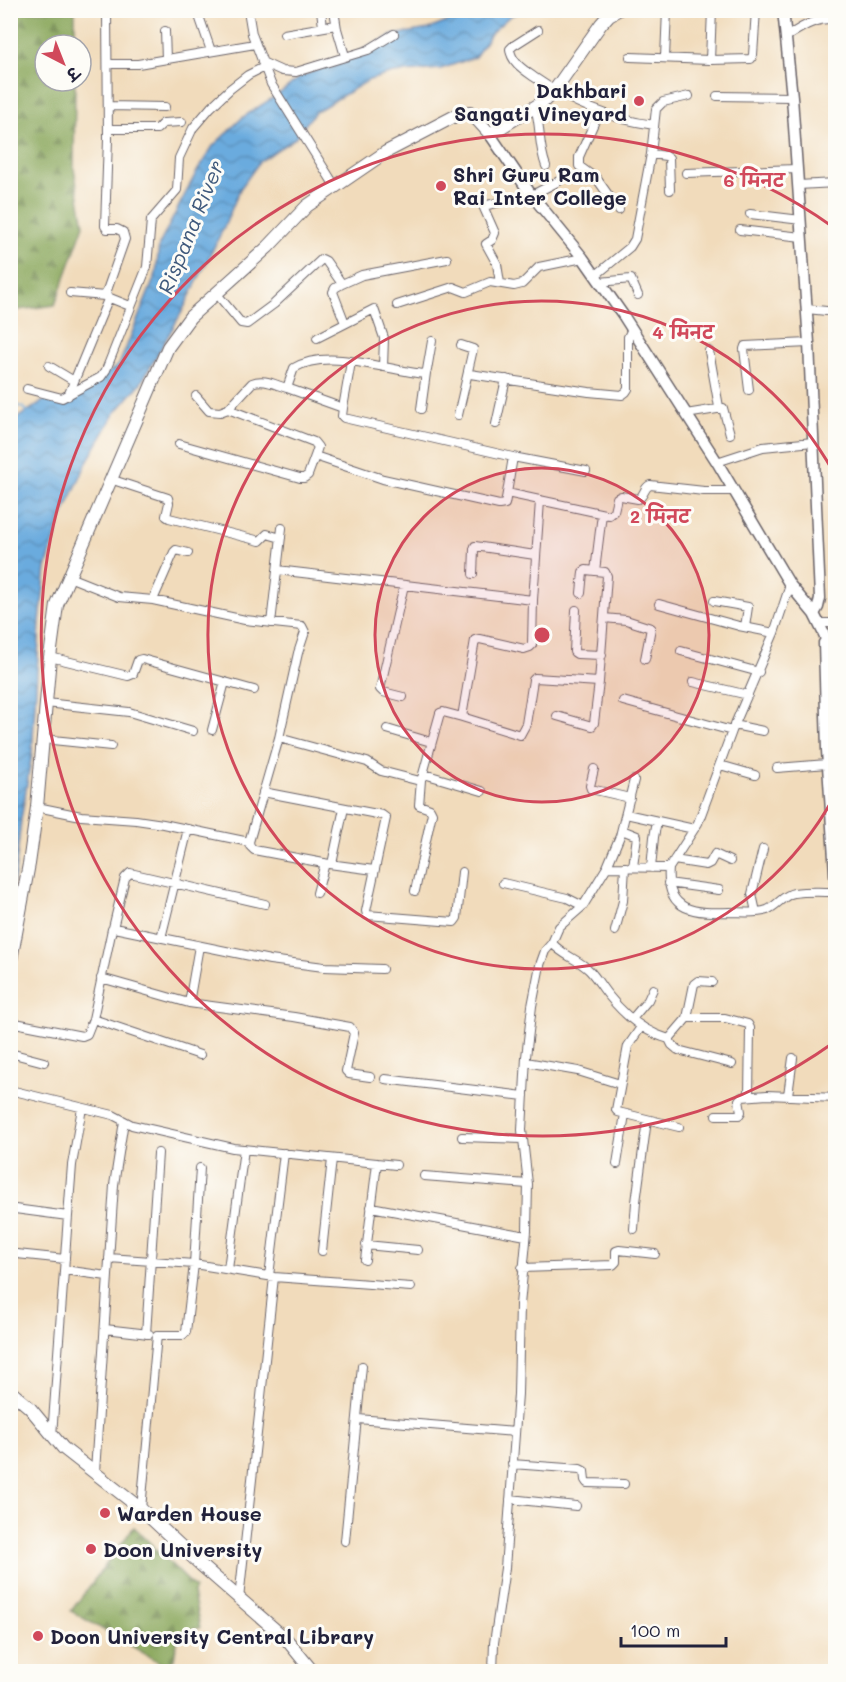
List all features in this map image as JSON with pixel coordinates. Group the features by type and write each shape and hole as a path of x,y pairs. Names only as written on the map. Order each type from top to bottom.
{"main road":[{"path":"10,965 37,807 50,657 57,605 168,347 190,317 268,248 307,206 386,152 459,114 470,112 489,133 543,102 554,91 601,24 609,15 618,10"},
{"path":"10,1391 30,1408 63,1448 141,1509 286,1640 313,1671"}],"street":[{"path":"68,396 107,296 125,239 120,230 107,229 105,226 108,129 107,10"},
{"path":"197,10 211,51"},
{"path":"248,10 255,44 277,94 335,186"},
{"path":"321,10 323,27"},
{"path":"334,10 345,56"},
{"path":"665,58 667,10"},
{"path":"710,60 712,10"},
{"path":"630,57 748,60 753,58 756,10"},
{"path":"783,10 792,96 807,309 820,598 818,607 836,890 796,892 766,910 756,912 701,913 690,910 675,899 668,883 672,864 694,829 733,728 759,672 790,585"},
{"path":"786,37 810,22 822,18 836,19"},
{"path":"284,34 336,25"},
{"path":"538,30 513,46 512,58 522,67 554,91 599,112 622,120 654,125"},
{"path":"165,31 166,59"},
{"path":"263,64 274,69 296,72 368,50 394,33"},
{"path":"108,64 138,64 255,44"},
{"path":"27,389 58,398 68,396 103,374 147,267 151,220 177,190 179,158 193,128 211,106 263,64"},
{"path":"597,279 630,247 635,239 651,154 655,114 659,106 671,99 689,96"},
{"path":"717,96 792,96"},
{"path":"108,106 165,107"},
{"path":"535,107 540,147 546,166"},
{"path":"599,112 579,157 579,166 597,179 619,210"},
{"path":"108,129 157,129 163,123 182,122"},
{"path":"489,133 532,195 583,258 632,329 717,462 790,585 819,623 835,667"},
{"path":"651,154 669,158 670,190"},
{"path":"686,173 797,169"},
{"path":"500,283 497,264 486,244 492,240 495,233 483,206 532,195 559,181"},
{"path":"798,185 836,183"},
{"path":"750,214 801,220"},
{"path":"740,231 802,237"},
{"path":"397,304 448,288 457,287 466,292 490,282 514,286 522,284 539,267 583,258"},
{"path":"217,294 244,324 274,304 322,259 326,261 342,284"},
{"path":"345,323 333,292 335,288 362,275 447,259"},
{"path":"597,279 631,279 638,296"},
{"path":"70,293 107,296 130,306"},
{"path":"317,338 374,309 384,338 383,367"},
{"path":"807,309 836,312"},
{"path":"468,372 589,392 624,394 628,389 628,337 632,329"},
{"path":"420,409 432,341"},
{"path":"748,390 744,349 746,346 809,343"},
{"path":"458,416 472,349 461,345"},
{"path":"709,351 719,407"},
{"path":"287,388 292,372 298,366 324,359 426,373"},
{"path":"351,362 343,408 344,418 513,457 586,471"},
{"path":"49,366 74,381"},
{"path":"496,424 506,379"},
{"path":"196,396 209,411 220,412 228,409 252,383 266,381 343,408"},
{"path":"686,414 719,407 724,409 730,434"},
{"path":"179,444 300,478 308,475 318,447 314,442 228,409"},
{"path":"717,462 763,447 813,442"},
{"path":"315,456 383,479 499,505 505,504 513,457"},
{"path":"110,479 168,498 166,516 169,518 260,541 266,534 280,538"},
{"path":"507,493 602,514 612,513 617,498 621,496 638,499 643,495 645,488 650,485 704,491 733,491"},
{"path":"462,717 473,643 480,639 524,649 530,647 540,501"},
{"path":"595,571 602,514"},
{"path":"271,623 282,528"},
{"path":"473,574 475,546 535,555"},
{"path":"153,600 174,552 178,550 188,553"},
{"path":"277,570 532,600"},
{"path":"557,716 594,726 602,655 607,576 605,572 586,570 583,572 581,593"},
{"path":"69,577 119,597 153,600 218,615 302,626 305,632 279,738 249,842 250,846 254,850 374,870"},
{"path":"404,585 380,689 383,692 404,697"},
{"path":"714,601 748,607 745,627"},
{"path":"659,604 774,633"},
{"path":"576,610 574,652 602,655"},
{"path":"604,618 626,620 651,628 645,658"},
{"path":"819,623 836,623"},
{"path":"681,651 759,672"},
{"path":"50,657 128,676 133,674 138,660 142,659 254,690"},
{"path":"415,891 432,813 430,809 419,805 422,777 440,713 462,717 520,735 526,724 535,678 599,682"},
{"path":"212,730 225,682"},
{"path":"693,682 748,695"},
{"path":"623,701 733,728 763,731"},
{"path":"46,703 129,712 193,731"},
{"path":"387,729 431,742"},
{"path":"279,738 367,762 381,771 422,777 482,791"},
{"path":"43,739 111,746"},
{"path":"777,768 827,764"},
{"path":"720,765 755,775"},
{"path":"594,769 591,789 630,798"},
{"path":"493,1671 494,1643 505,1568 515,1432 528,1184 522,1139 532,1006 545,951 552,943 563,921 583,906 607,867 622,830 634,780"},
{"path":"263,792 382,815 386,818 367,915 451,923 457,918 462,872"},
{"path":"37,807 81,816 136,820 249,842"},
{"path":"317,893 344,808"},
{"path":"626,814 694,829"},
{"path":"651,868 657,821"},
{"path":"161,938 188,829"},
{"path":"615,931 637,836 622,830"},
{"path":"756,912 752,892 763,849"},
{"path":"607,867 651,868 672,864 706,865 710,863 715,854 730,861"},
{"path":"10,1022 82,1036 87,1034 93,1019 125,878 128,874 265,904"},
{"path":"503,883 567,898 583,906"},
{"path":"668,883 719,890"},
{"path":"113,928 305,965 382,969"},
{"path":"552,943 591,972 608,995 641,1027 652,1034 669,1039 678,1050 732,1064"},
{"path":"189,1003 199,946"},
{"path":"101,978 189,1003 294,1017 352,1028 354,1033 346,1071 349,1074 370,1077"},
{"path":"669,1039 687,1018 694,984 698,981 712,982"},
{"path":"632,1019 648,1000 653,988"},
{"path":"687,1018 725,1018 748,1024 751,1054 749,1096"},
{"path":"93,1019 201,1055"},
{"path":"641,1027 628,1046 616,1110 680,1127"},
{"path":"10,1053 44,1062"},
{"path":"788,1095 793,1058"},
{"path":"526,1062 578,1071 620,1084"},
{"path":"385,1079 524,1096"},
{"path":"10,1090 113,1115 132,1125 200,1141 244,1149 396,1165"},
{"path":"716,1115 739,1114 741,1112 740,1098 749,1096 788,1095 836,1098"},
{"path":"52,1436 72,1165 82,1108"},
{"path":"617,1164 625,1114"},
{"path":"634,1229 647,1120"},
{"path":"95,1472 114,1185 124,1121"},
{"path":"462,1137 522,1139"},
{"path":"228,1269 244,1149"},
{"path":"146,1334 158,1153"},
{"path":"239,1599 284,1153"},
{"path":"322,1251 332,1159"},
{"path":"364,1260 377,1163"},
{"path":"105,1329 177,1336 186,1333 194,1264 200,1168"},
{"path":"424,1176 528,1184"},
{"path":"371,1207 526,1236"},
{"path":"15,1209 68,1216"},
{"path":"366,1245 418,1250"},
{"path":"522,1268 613,1266 616,1262 616,1251 619,1250 655,1254"},
{"path":"17,1254 65,1259"},
{"path":"109,1258 194,1264 272,1276 411,1287"},
{"path":"64,1269 107,1276"},
{"path":"141,1509 157,1335"},
{"path":"345,1541 362,1366"},
{"path":"358,1419 515,1432"},
{"path":"512,1464 580,1469 584,1471 587,1483 624,1484"},
{"path":"510,1499 576,1506"}],"green space":[{"path":"10,11 75,11 75,33 33,33 33,93 75,93 74,169 84,225 55,305 11,311"},
{"path":"134,1527 195,1588 193,1593 200,1628 186,1631 179,1637 174,1660 164,1665 71,1611"}],"water":[{"name":"Rispana River","path":"468,11 522,11 510,16 492,32 475,57 441,69 393,73 369,80 315,112 294,139 260,161 240,189 182,312 141,383 115,413 88,460 60,522 46,568 40,622 32,754 11,895 11,424 48,398 62,403 119,365 156,274 159,245 196,173 213,146 243,117 300,77 393,35 429,29"}],"waterway":[{"path":"10,403 24,408 29,413"}],"place":[{"name":"Dakhbari Sangati Vineyard","path":"639,101"},
{"name":"Shri Guru Ram Rai Inter College","path":"441,186"},
{"name":"Warden House","path":"105,1513"},
{"name":"Doon University","path":"91,1549"},
{"name":"Doon University Central Library","path":"38,1636"}]}
